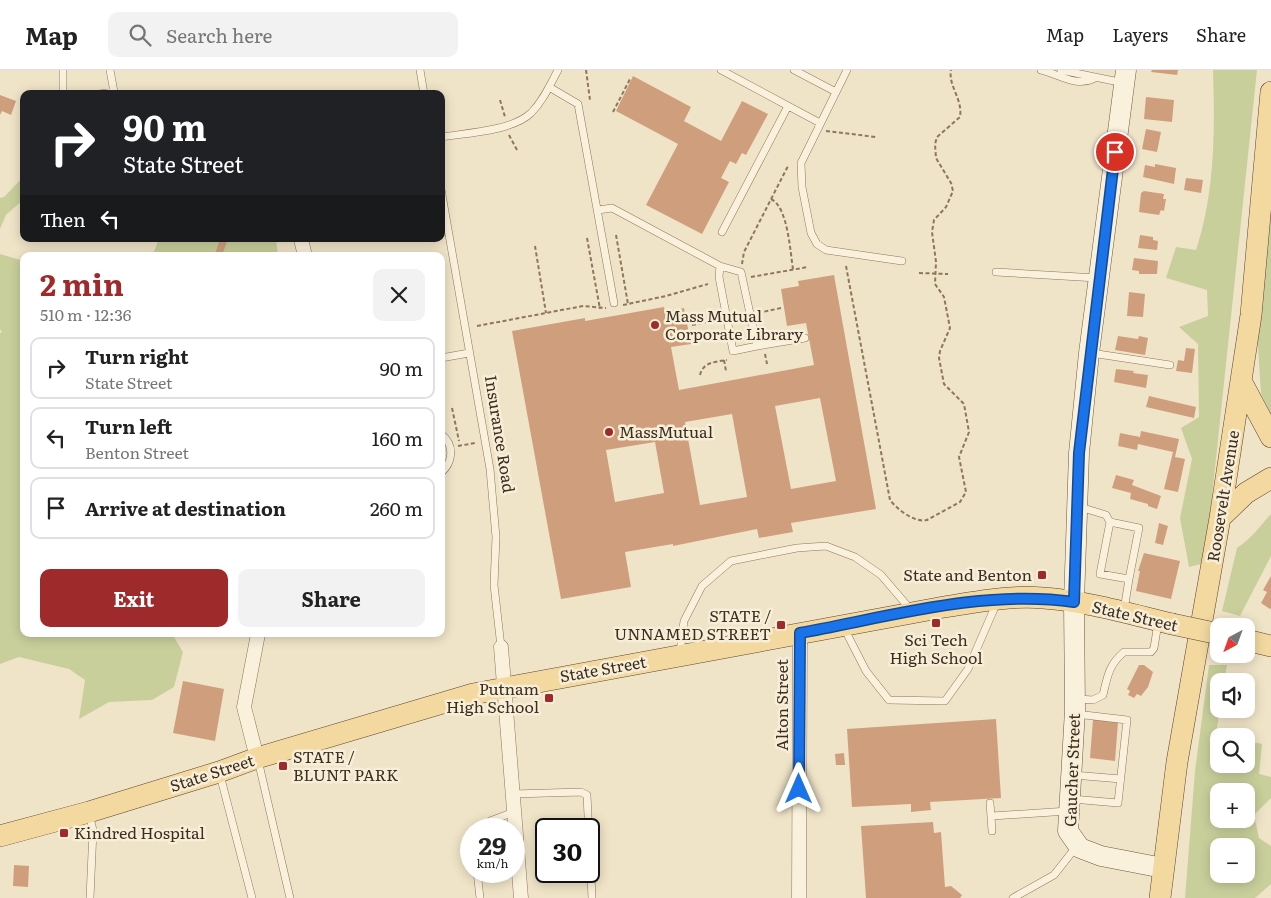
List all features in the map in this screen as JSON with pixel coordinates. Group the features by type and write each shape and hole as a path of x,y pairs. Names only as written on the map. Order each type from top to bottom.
{"main road":[{"name":"Gaucher Street","path":"1125,77 1089,352 1079,453 1074,602 1075,707 1068,831 1078,845 1101,856 1163,868"},
{"name":"Roosevelt Avenue","path":"1160,898 1177,762 1220,518 1251,315 1271,92"},
{"path":"1241,381 1271,437"},
{"path":"1220,518 1246,493 1271,478"},
{"name":"State Street","path":"0,836 89,812 258,758 473,694 913,612 998,600 1042,598 1074,602 1210,632"},
{"path":"1255,642 1271,646"}],"street":[{"name":"Alton Street","path":"799,898 800,633"},
{"path":"257,637 244,707 258,758"},
{"name":"Insurance Road","path":"501,647 522,898"}],"lane":[{"path":"63,70 63,90"},
{"path":"110,70 114,90"},
{"path":"420,70 423,90"},
{"path":"445,136 506,126 520,121 530,113 549,87 558,70"},
{"path":"721,70 820,123"},
{"path":"794,70 836,92"},
{"path":"847,70 801,163 802,187 811,233 817,244 826,250 902,262"},
{"path":"1060,70 1086,74 1093,78"},
{"path":"1048,71 1054,76 1084,83 1093,78 1125,77"},
{"path":"549,87 578,104 614,305"},
{"path":"722,232 788,106"},
{"path":"598,210 612,208 720,266 741,272 757,346"},
{"name":"Insurance Road","path":"445,213 491,478 496,537 494,585 501,647"},
{"path":"720,266 720,277 733,350 805,338"},
{"path":"996,272 1100,278"},
{"path":"1089,352 1170,365"},
{"path":"445,357 469,353"},
{"path":"445,440 450,447 451,459 445,467"},
{"path":"1077,506 1106,515 1110,522 1100,574 1129,579"},
{"path":"1110,522 1139,528 1124,613"},
{"path":"679,655 684,621 702,586 731,561 797,548 826,546 855,557 881,575 913,612"},
{"path":"843,625 866,671 889,700 945,700 968,669 998,600"},
{"path":"1075,707 1099,699 1103,695 1112,664 1124,652 1151,652 1165,623"},
{"path":"992,816 1069,804 1118,803 1127,720 1075,707"},
{"path":"258,758 290,898"},
{"path":"219,772 252,898"},
{"path":"1070,774 1121,779"},
{"path":"514,794 581,792 587,795 592,898"},
{"path":"990,803 992,831"},
{"path":"89,812 93,830 90,898"},
{"path":"498,818 514,812"},
{"path":"1013,898 1054,875 1078,845"},
{"path":"478,883 480,898"}],"path":[{"path":"586,70 590,100"},
{"path":"846,266 888,494 892,504 910,517 922,521 960,502 966,492 959,457 969,432 964,404 944,384 940,352 950,328 944,297 935,284 936,262 932,225 946,207 953,191 951,183 936,158 935,144 937,137 960,117 959,97 951,80 951,70"},
{"path":"612,112 630,79"},
{"path":"500,100 505,117"},
{"path":"507,132 517,150"},
{"path":"826,132 876,137"},
{"path":"742,264 744,252 788,166"},
{"path":"771,199 777,202 784,216 793,269"},
{"path":"616,235 628,304"},
{"path":"586,238 600,309"},
{"path":"535,246 546,313"},
{"path":"750,277 808,267"},
{"path":"919,273 948,274"},
{"path":"478,326 583,306 600,309 628,304 708,284"},
{"path":"756,313 781,308"},
{"path":"692,325 719,320"},
{"path":"765,354 767,364"},
{"path":"700,375 701,370 708,363 726,360 726,371"},
{"path":"452,408 460,446"},
{"path":"450,447 475,443"}],"green space":[{"path":"1213,70 1257,70 1205,563 1189,567 1180,518 1192,459 1181,428 1199,417 1198,344 1179,327 1208,316 1207,290 1166,278 1176,247 1196,250 1207,206 1214,138"},
{"path":"20,180 20,203 6,215 0,229 0,198 4,197"},
{"path":"1271,210 1271,414 1261,394 1257,332"},
{"path":"158,242 276,242 278,252 154,252"},
{"path":"0,254 20,260 20,637 174,637 183,652 174,687 152,700 109,702 79,719 85,680 69,669 19,657 0,664 0,334 2,331 0,330"},
{"path":"1271,514 1271,556 1240,616 1222,611 1237,548"},
{"path":"1209,665 1227,665 1226,673 1210,673 1210,718 1219,718 1217,728 1210,728 1210,773 1255,773 1255,743 1262,744 1259,774 1271,777 1271,798 1255,814 1255,783 1210,783 1210,828 1255,828 1255,820 1259,838 1271,846 1271,884 1255,898 1185,898 1195,771"}],"building":[{"path":"1152,70 1178,70 1177,75 1151,72"},
{"path":"633,76 691,107 684,121 721,141 742,101 768,114 746,155 742,153 736,164 730,161 721,178 729,182 702,234 646,205 678,144 616,111"},
{"path":"0,95 16,101 11,115 2,111 0,115"},
{"path":"1146,97 1174,100 1172,122 1144,119"},
{"path":"1146,129 1161,132 1157,152 1142,149"},
{"path":"1155,164 1176,168 1174,184 1143,177 1145,165 1155,167"},
{"path":"1186,178 1203,180 1201,193 1184,190"},
{"path":"1144,191 1164,194 1163,199 1166,199 1164,211 1161,210 1159,215 1139,212 1141,193"},
{"path":"1140,235 1153,237 1153,240 1158,241 1157,250 1138,248"},
{"path":"219,242 227,242 223,252 216,252"},
{"path":"1134,258 1158,261 1157,274 1139,274 1139,271 1132,270"},
{"name":"MassMutual","path":"834,275 876,509 791,523 793,532 759,538 757,529 673,546 673,544 625,552 631,587 561,599 512,331 585,318 585,321 664,307 665,312 684,308 691,344 671,347 679,390 814,365 806,323 787,326 781,289 799,286 798,281","holes":["820,398 836,481 791,489 775,406","732,414 747,497 700,505 685,422","655,442 664,493 615,502 606,450"]},
{"path":"1129,292 1145,294 1143,317 1127,316"},
{"path":"1118,336 1138,339 1139,336 1148,338 1145,355 1115,350"},
{"path":"1186,348 1195,349 1192,373 1176,371 1178,360 1184,361"},
{"path":"1116,369 1148,375 1146,388 1114,382"},
{"path":"1149,396 1196,407 1194,418 1146,407"},
{"path":"1141,431 1179,439 1175,457 1185,459 1178,492 1164,489 1173,452 1138,444 1137,450 1118,446 1120,433 1140,437"},
{"path":"1116,475 1134,480 1132,485 1161,496 1157,509 1148,506 1148,504 1130,499 1131,493 1112,488"},
{"path":"1159,523 1168,526 1163,545 1155,543"},
{"path":"1144,553 1180,561 1171,599 1136,591 1140,571 1138,571"},
{"path":"1271,576 1270,609 1261,603 1267,592 1263,590"},
{"path":"1139,665 1144,665 1153,672 1148,687 1141,696 1137,694 1134,698 1128,695 1130,691 1127,689"},
{"path":"183,681 224,689 215,741 173,733"},
{"path":"996,719 1001,798 930,802 931,810 911,812 911,804 852,807 847,729"},
{"path":"1093,719 1118,722 1115,761 1090,758"},
{"path":"844,753 845,765 836,765 835,754"},
{"path":"933,822 934,833 941,832 945,887 951,886 962,895 960,898 866,898 861,826"},
{"path":"14,865 29,866 28,887 13,886"}],"place":[{"name":"Mass Mutual Corporate Library","path":"655,325"},
{"name":"MassMutual","path":"609,432"},
{"name":"State and Benton","path":"1042,575"},
{"name":"Sci Tech High School","path":"936,623"},
{"name":"STATE / UNNAMED STREET","path":"781,625"},
{"name":"Putnam High School","path":"549,698"},
{"name":"STATE / BLUNT PARK","path":"283,766"},
{"name":"Kindred Hospital","path":"64,833"}],"route":[{"path":"799,789 800,633 985,600 1042,598 1074,602 1079,453 1089,352 1115,152"}]}
